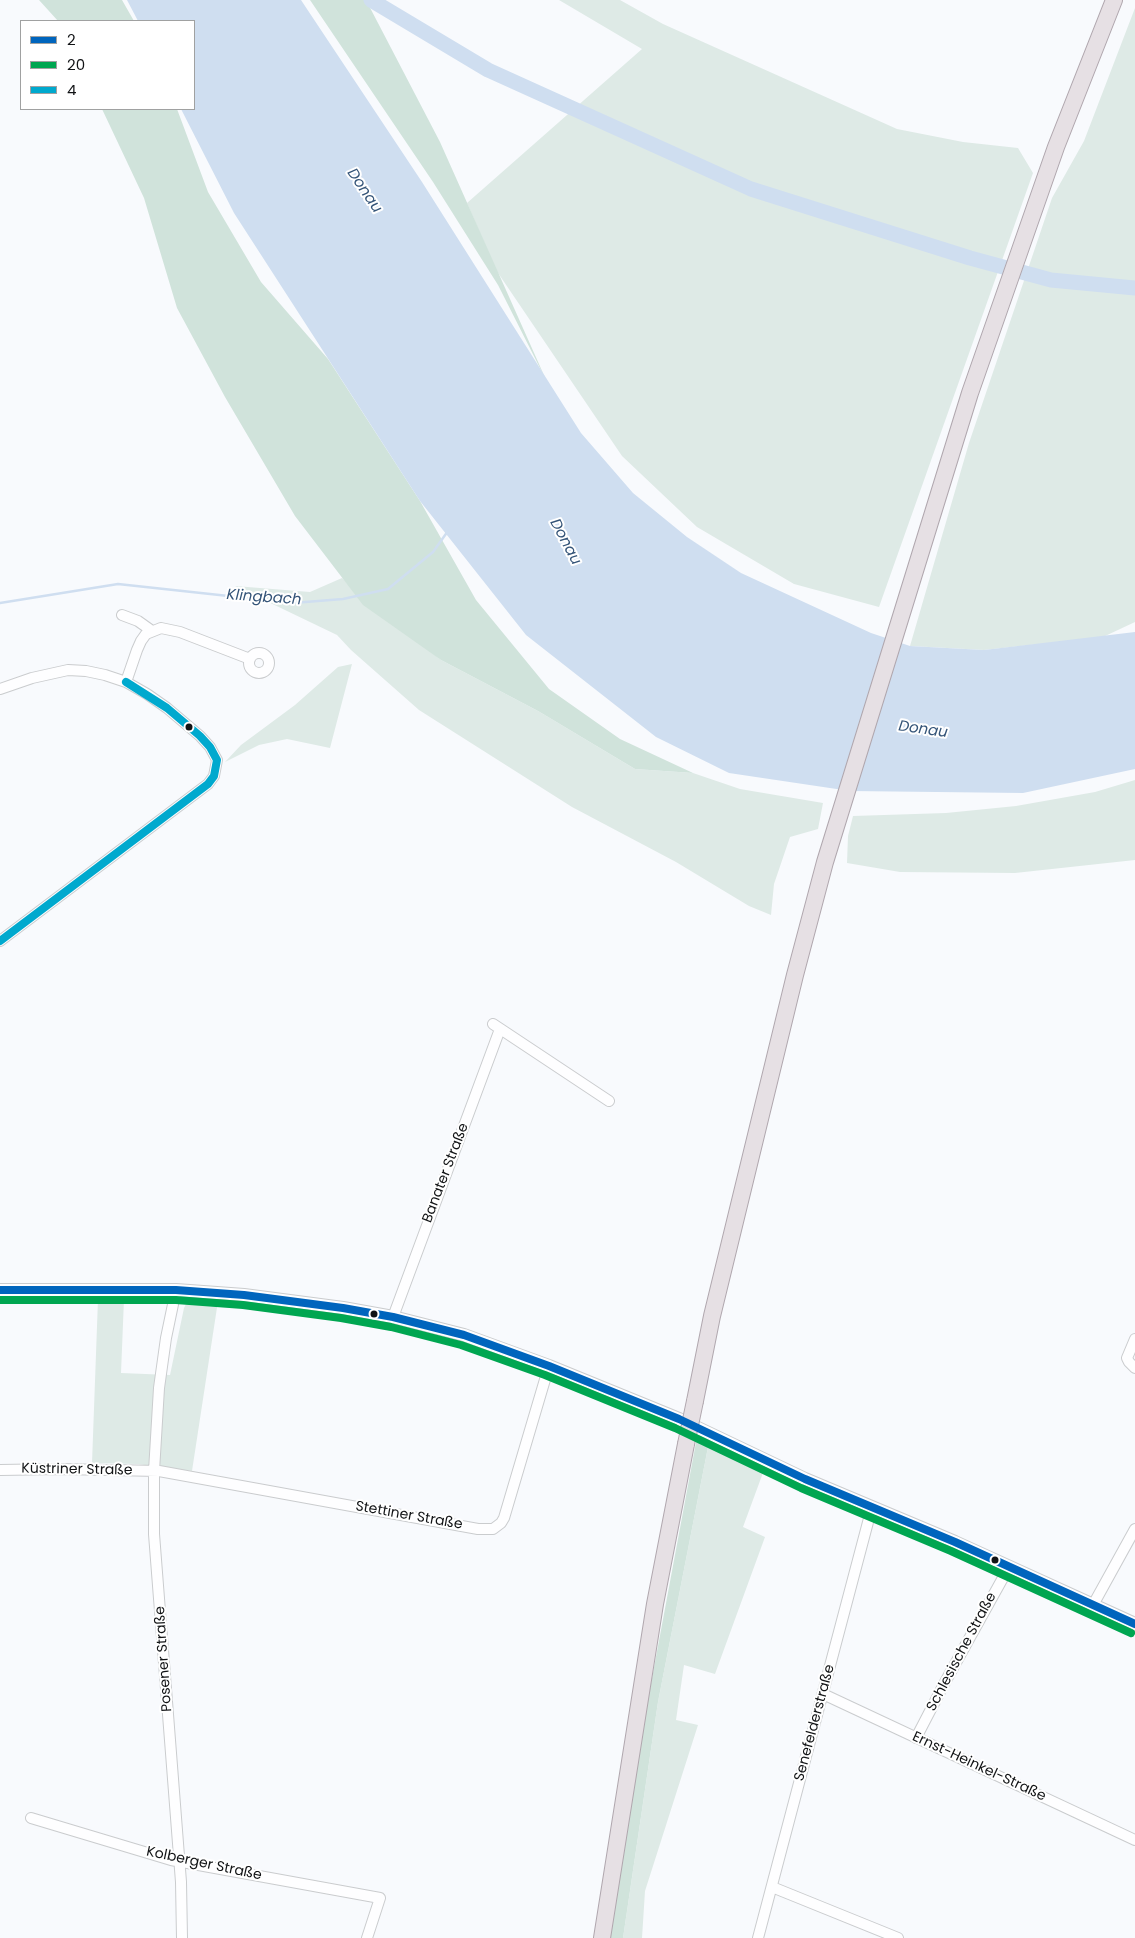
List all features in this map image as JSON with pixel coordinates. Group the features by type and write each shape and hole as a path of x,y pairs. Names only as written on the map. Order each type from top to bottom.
{"highway":[{"path":"602,1938 655,1604 686,1444 722,1278 794,975 825,862 964,412 1056,147 1114,0"}],"street":[{"path":"122,615 138,621 152,631"},
{"path":"126,682 137,650 146,634 161,628 180,632 250,659"},
{"path":"0,689 32,678 68,670 105,675 126,682 167,708 200,736 210,747 217,760 214,776 208,784 0,941"},
{"name":"Banater Straße","path":"393,1317 496,1026 609,1102"},
{"path":"0,1290 176,1290 211,1292 300,1302 393,1317 464,1335 549,1366 680,1419 804,1479 1009,1567 1135,1624"},
{"name":"Posener Straße","path":"176,1290 166,1338 159,1388 154,1471 154,1534 183,1910 182,1938"},
{"path":"1135,1338 1127,1358 1135,1368"},
{"name":"Stettiner Straße","path":"154,1471 478,1529 493,1529 504,1518 549,1366"},
{"name":"Küstriner Straße","path":"0,1470 154,1471"},
{"name":"Senefelderstraße","path":"758,1938 872,1507"},
{"path":"1093,1605 1135,1529"},
{"name":"Schlesische Straße","path":"916,1738 1009,1567"},
{"name":"Ernst-Heinkel-Straße","path":"823,1694 1135,1840"},
{"name":"Kolberger Straße","path":"31,1818 179,1862 380,1898 366,1938"},
{"path":"772,1887 898,1938"}],"shaded area":[{"path":"39,0 122,0 133,20 57,20"},
{"path":"310,0 366,0 440,142 547,382 498,285 433,182"},
{"path":"559,0 620,0 663,24 897,129 963,142 1018,148 1033,173 879,607 794,584 697,527 622,456 496,270 467,203 642,49"},
{"path":"1135,8 1135,622 1103,637 984,650 910,646 969,443 1052,198 1084,141"},
{"path":"102,110 177,110 208,192 261,282 328,359 420,501 476,600 549,689 620,739 693,773 635,769 538,711 441,660 363,605 295,516 225,397 177,308 144,198"},
{"path":"342,578 441,660 538,711 635,769 693,773 740,789 823,803 818,829 790,837 774,884 771,915 749,906 676,862 572,807 419,710 351,650 337,635 235,586 310,592"},
{"path":"352,664 330,748 287,739 259,745 225,762 241,745 295,705 338,667"},
{"path":"1135,780 1135,860 1015,873 900,872 847,863 848,836 853,816 946,813 1016,806 1095,792"},
{"path":"98,1299 124,1299 121,1373 170,1375 184,1308 188,1300 218,1301 192,1471 137,1464 92,1463"},
{"path":"697,1437 709,1442 658,1702 623,1938 609,1938 647,1705"},
{"path":"709,1442 764,1470 743,1527 765,1537 715,1674 684,1665 676,1720 698,1725 645,1891 642,1938 623,1938 658,1702"}],"water":[{"name":"Donau","path":"127,0 301,0 422,182 581,433 633,493 687,537 741,573 871,633 910,646 984,650 1135,632 1135,769 1023,793 850,791 729,773 656,737 526,635 420,501 234,213 182,110 195,110 195,20 137,20"}],"waterway":[{"path":"371,0 488,70 751,189 970,258 1051,280 1135,288"},
{"name":"Klingbach","path":"0,603 118,584 293,603 343,599 388,589 433,552 448,531"}],"transit line":[{"name":"4","path":"0,941 208,784 214,776 217,760 210,747 200,736 167,708 126,682"},
{"name":"2","path":"0,1290 176,1290 244,1295 343,1308 393,1317 464,1335 549,1366 679,1419 805,1479 955,1542 1135,1624"},
{"name":"20","path":"0,1300 176,1300 243,1305 341,1318 391,1327 461,1345 545,1375 675,1428 801,1488 951,1551 1131,1633"}]}
